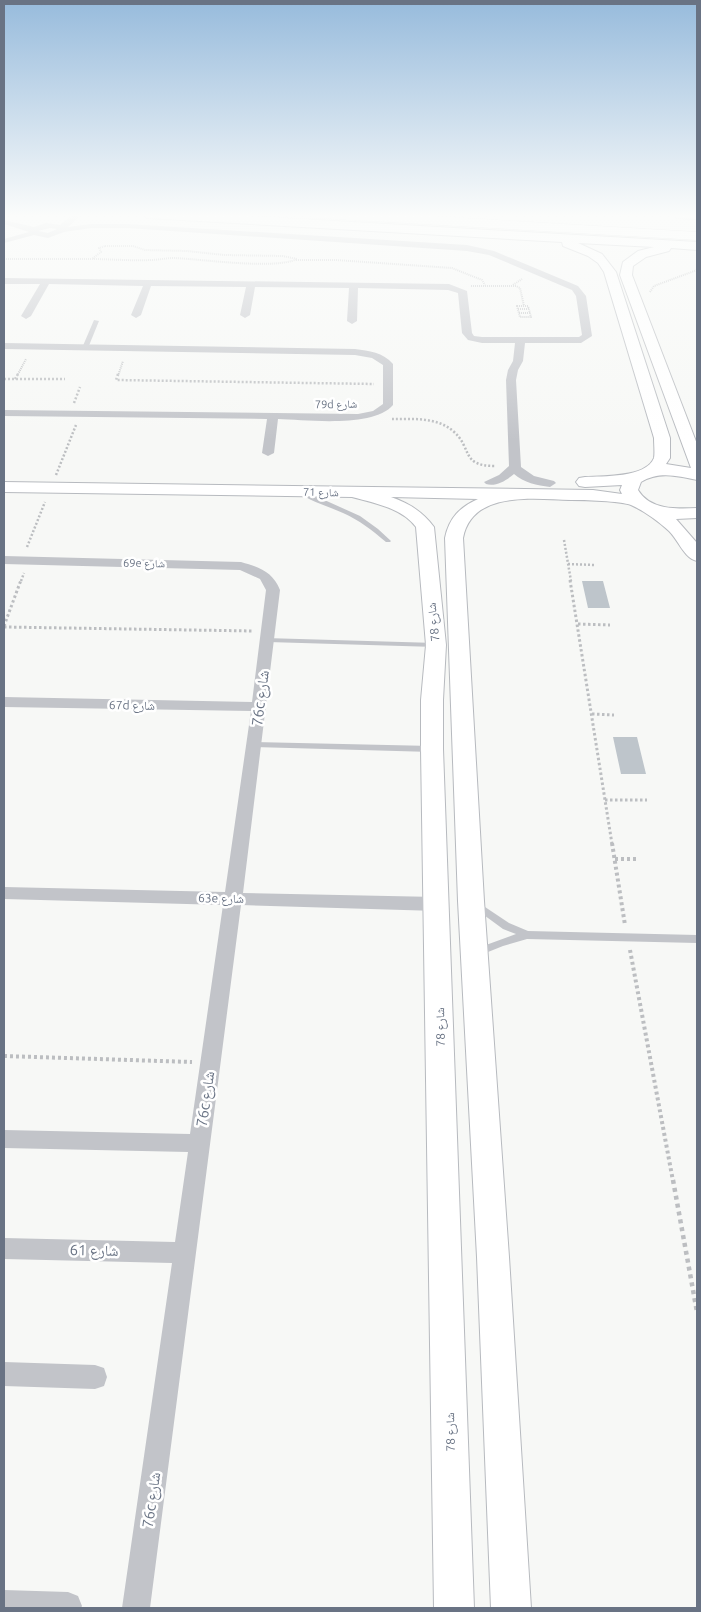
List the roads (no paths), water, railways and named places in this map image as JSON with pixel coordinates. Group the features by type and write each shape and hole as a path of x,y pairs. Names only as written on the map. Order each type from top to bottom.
{"street":[{"path":"26,316 42,289"},
{"path":"136,315 146,289"},
{"path":"245,315 250,289"},
{"path":"352,321 354,289"},
{"path":"458,289 462,293 468,335 476,339 576,341 585,338 588,334 580,294 574,289"},
{"path":"614,289 662,438 662,458 652,471"},
{"path":"631,289 697,465"},
{"path":"502,340 510,362 514,367"},
{"path":"520,340 518,361 514,367 511,380 514,467 530,479 550,483"},
{"name":"79d شارع","path":"4,346 362,352 378,357 386,362 389,367 388,405 371,414 351,417 4,413"},
{"path":"268,453 273,416"},
{"path":"500,488 503,477 514,467"},
{"path":"697,475 677,470 652,471 633,479 629,490 644,505 676,528 697,555"},
{"name":"شارع 71","path":"4,474 54,482 354,492 500,488 550,483 633,479"},
{"name":"شارع 71","path":"4,487 54,482 500,488 593,495 644,505 670,513 697,513"},
{"name":"شارع 78","path":"500,488 458,520 454,529 471,901 511,1608"},
{"name":"شارع 78","path":"354,492 404,508 419,519 425,528 436,645 432,688 432,749 454,1608"},
{"name":"69e شارع","path":"4,560 241,566 264,575 271,582 273,590"},
{"name":"76c شارع","path":"136,1608 259,707 273,590"},
{"path":"432,688 443,701 450,741 460,745 465,744"},
{"name":"67d شارع","path":"4,702 259,707"},
{"path":"434,825 443,822 452,825 462,879 471,901"},
{"name":"63e شارع","path":"4,893 437,904"},
{"path":"4,1139 199,1142"},
{"name":"شارع 61","path":"4,1248 184,1253"},
{"path":"4,1374 95,1377"},
{"path":"4,1604 68,1606"}],"lane":[{"path":"85,348 96,321"},
{"path":"300,491 311,498 352,515 388,540"},
{"path":"268,636 436,645"},
{"path":"254,744 432,749"},
{"path":"471,901 506,926 527,935"},
{"path":"475,954 500,943 527,935 697,939"}]}
